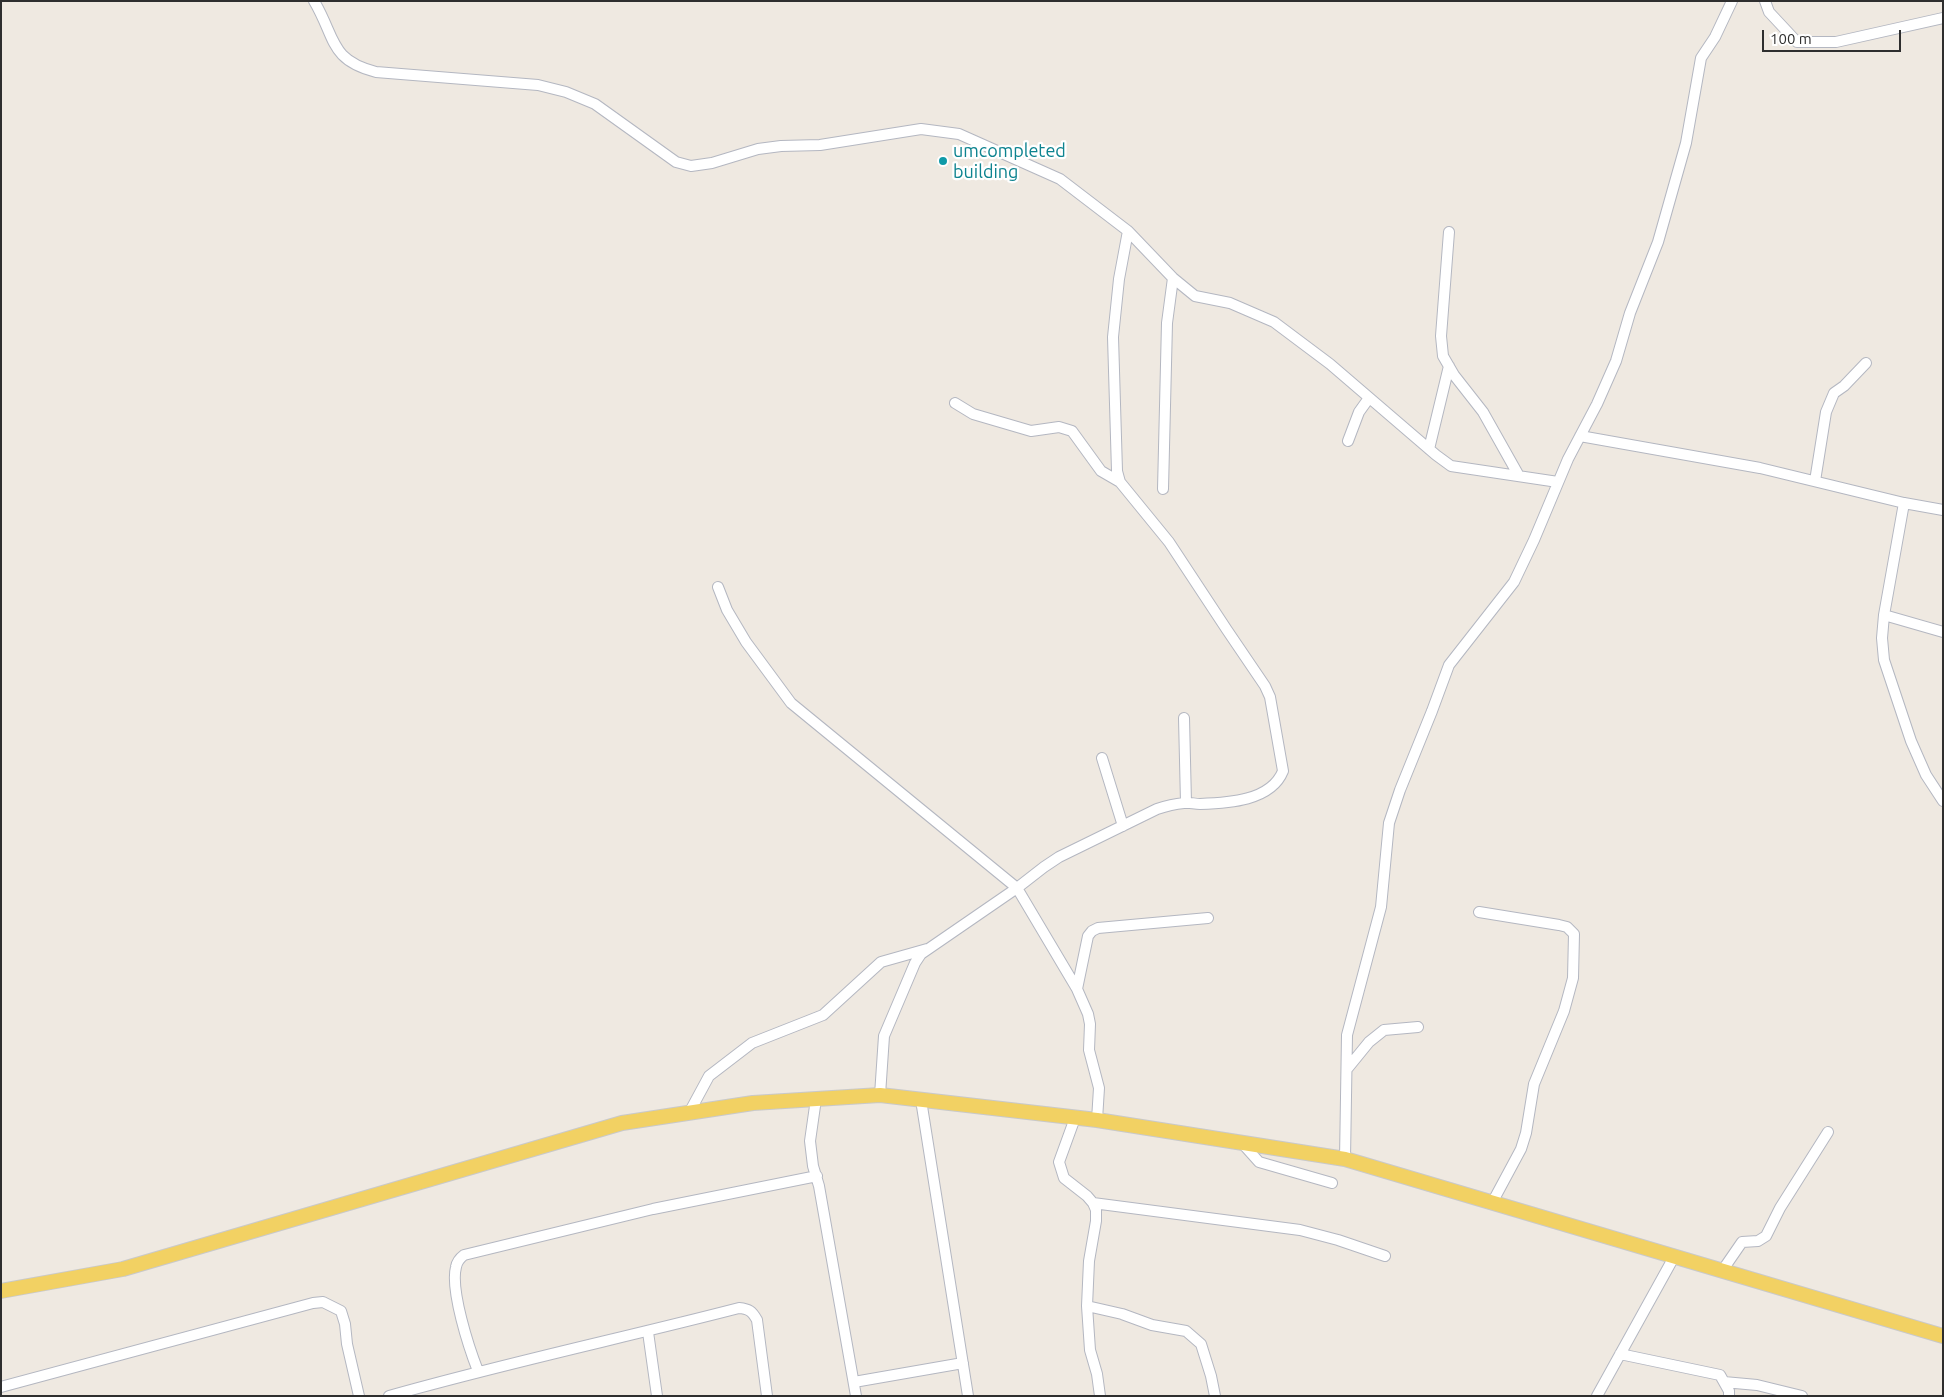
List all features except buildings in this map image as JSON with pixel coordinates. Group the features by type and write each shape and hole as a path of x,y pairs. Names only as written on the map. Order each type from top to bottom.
{"main road":[{"path":"1,1291 123,1269 622,1123 753,1103 880,1095 1097,1120 1344,1159 1943,1336"}],"street":[{"path":"314,1 337,50 346,60 359,67 376,72 538,85 566,92 595,104 676,162 692,166 712,163 758,149 781,146 820,145 921,129 958,134 1060,180 1128,231 1173,278 1196,296 1230,303 1274,322 1330,364 1451,466 1558,482"},
{"path":"1344,1159 1347,1035 1381,907 1389,823 1400,790 1449,665 1514,582 1558,482 1616,361 1630,313 1658,242 1686,143 1701,58 1715,37 1732,1"},
{"path":"1765,1 1770,12 1797,42 1836,42 1943,18"},
{"path":"1120,482 1116,461 1113,337 1119,279 1128,231"},
{"path":"1449,232 1441,336 1442,356 1483,412 1519,476"},
{"path":"1163,489 1167,323 1173,278"},
{"path":"1815,481 1826,412 1834,393 1844,386 1866,363"},
{"path":"1429,449 1449,366"},
{"path":"1348,441 1359,412 1369,398"},
{"path":"880,1095 883,1042 888,1024 914,963 921,954 1052,862 1123,826 1157,809 1172,804 1186,802 1206,803 1249,798 1266,791 1279,782 1283,771 1270,697 1265,686 1169,542 1120,482 1101,471 1072,431 1059,427 1030,431 972,414 955,402"},
{"path":"1580,436 1760,468 1943,510"},
{"path":"1904,502 1884,615 1882,638 1884,660 1911,740 1926,775 1943,801"},
{"path":"718,587 727,610 746,642 791,703 1017,888 1078,989 1090,1024 1089,1050 1099,1088 1097,1120"},
{"path":"1884,615 1943,632"},
{"path":"1184,718 1186,802"},
{"path":"1102,758 1123,826"},
{"path":"1479,912 1559,925 1567,927 1574,934 1573,978 1564,1011 1534,1084 1526,1132 1521,1149 1492,1203"},
{"path":"1078,989 1088,936 1092,931 1098,928 1208,918"},
{"path":"689,1113 709,1076 752,1042 823,1015 881,962 929,949"},
{"path":"1347,1069 1370,1042 1384,1030 1418,1027"},
{"path":"816,1099 810,1141 813,1166 817,1176 856,1396"},
{"path":"921,1100 968,1396"},
{"path":"1076,1118 1059,1162 1064,1178 1087,1196 1096,1210 1089,1261 1087,1306 1090,1350 1097,1374 1100,1396"},
{"path":"1722,1272 1742,1242 1758,1241 1766,1236 1780,1208 1828,1132"},
{"path":"1242,1143 1259,1162 1332,1183"},
{"path":"478,1371 466,1340 455,1277 459,1260 464,1255 653,1209 817,1176"},
{"path":"1093,1203 1300,1230 1338,1240 1385,1256"},
{"path":"1597,1396 1674,1257"},
{"path":"1,1387 312,1303 323,1302 341,1311 359,1396"},
{"path":"1087,1306 1122,1314 1152,1325 1186,1331 1201,1344 1211,1376 1214,1396"},
{"path":"389,1396 478,1371 648,1332 739,1308 752,1312 756,1320 766,1396"},
{"path":"648,1332 657,1396"},
{"path":"1620,1354 1720,1375 1729,1391 1729,1396"},
{"path":"854,1382 963,1363"},
{"path":"1724,1382 1757,1385 1802,1396"}],"place":[{"name":"umcompleted building","path":"943,161"}]}
